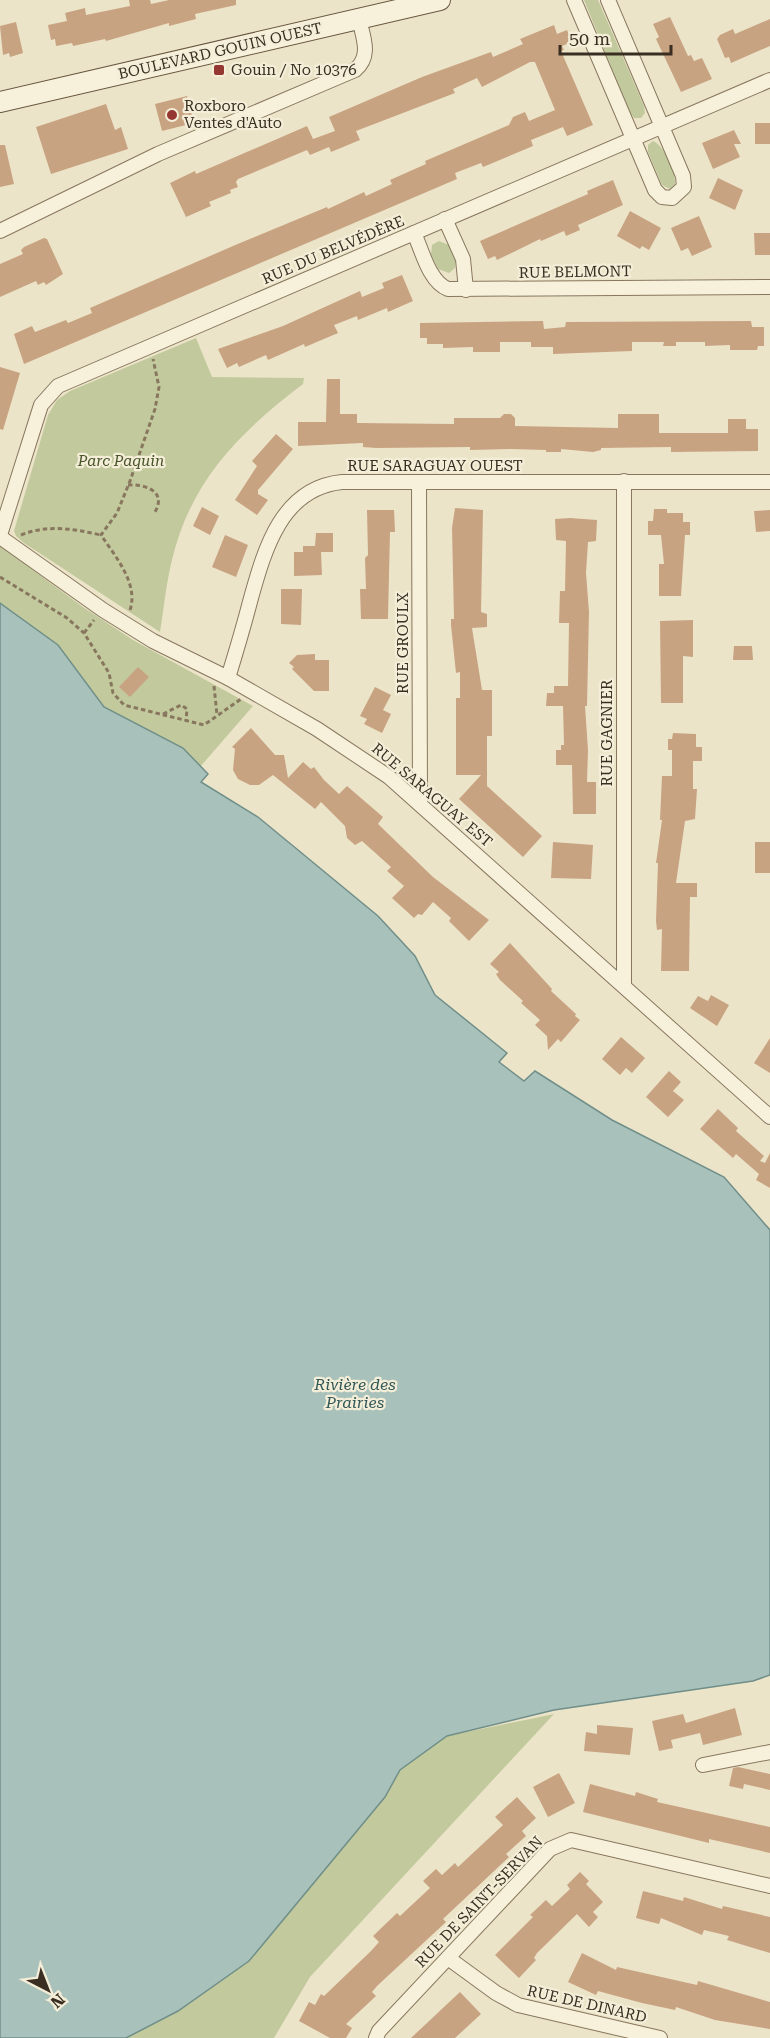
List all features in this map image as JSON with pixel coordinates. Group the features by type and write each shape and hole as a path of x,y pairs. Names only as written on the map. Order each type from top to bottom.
{"main road":[{"name":"BOULEVARD GOUIN OUEST","path":"0,102 440,0"}],"street":[{"path":"574,0 655,190 662,197 672,198 681,193 684,182 608,0"},
{"path":"0,231 178,145 355,70 363,62 366,52 359,19"},
{"name":"RUE DU BELVÉDÈRE","path":"2,538 45,398 73,378 770,80"},
{"path":"446,219 463,259 466,290"},
{"name":"RUE BELMONT","path":"414,232 438,284 448,289 770,287"},
{"name":"RUE GAGNIER","path":"624,481 624,984"},
{"name":"RUE GROULX","path":"419,482 420,804"},
{"name":"RUE SARAGUAY OUEST","path":"228,678 262,558 271,536 293,505 305,494 330,483 770,482"},
{"name":"RUE SARAGUAY EST","path":"2,538 125,624 228,678 351,750 420,804 624,984 770,1117"},
{"path":"703,1765 770,1752"},
{"name":"RUE DE SAINT-SERVAN","path":"376,2038 379,2031 550,1849 572,1840 770,1886"},
{"name":"RUE DE DINARD","path":"448,1958 496,1993 518,2005 660,2038"}],"path":[{"path":"101,536 117,513 158,398 158,376 148,347"},
{"path":"128,485 146,486 156,492 158,503 155,512"},
{"path":"2,538 47,528 71,529 101,536 122,568 130,590 131,606 125,624"},
{"path":"0,577 67,618 84,633 109,673 113,693 124,705 204,725 251,693"},
{"path":"213,672 217,715"},
{"path":"163,714 181,705 187,709 186,720"}],"green space":[{"path":"584,0 598,0 644,106 645,113 641,118 634,118 629,111"},
{"path":"653,141 665,153 671,167 675,184 670,189 662,185 648,152 648,145"},
{"path":"439,241 449,245 456,260 455,268 449,273 438,269 431,254 432,245"},
{"name":"Parc Paquin","path":"196,338 212,377 304,378 303,384 259,420 239,440 205,482 180,531 172,560 160,632 24,543 14,531 48,415 57,400 70,391"},
{"path":"0,546 83,607 133,640 253,706 200,767 183,748 104,707 58,645 0,603"},
{"path":"554,1714 310,1977 274,2038 126,2038 178,2011 249,1961 385,1797 400,1770 447,1736"}],"water":[{"name":"Rivière des Prairies","path":"0,603 58,645 104,707 183,748 208,774 201,782 258,817 378,916 415,956 435,995 507,1053 499,1062 524,1081 535,1071 612,1120 724,1177 770,1230 770,1675 753,1681 554,1710 447,1736 400,1770 385,1797 249,1961 178,2011 126,2038 0,2038"}],"building":[{"path":"129,0 150,0 151,4 169,0 236,0 236,5 195,14 196,19 169,26 169,23 106,41 105,39 73,46 72,43 56,46 55,39 51,40 48,25 67,21 65,13 85,8 86,15 130,6"},
{"path":"670,17 688,56 691,55 694,61 702,58 712,79 681,92 656,39 659,37 653,24"},
{"path":"770,19 770,46 731,63 729,57 725,58 717,39 720,35 733,29 735,34"},
{"path":"16,22 23,53 10,57 9,53 3,55 0,26"},
{"path":"554,25 557,34 567,30 572,42 562,46 564,50 561,51 593,125 567,136 563,127 531,140 533,146 483,167 481,163 455,173 457,179 24,364 14,334 32,326 35,332 66,320 68,323 92,313 90,308 240,243 327,207 328,209 364,192 366,196 392,184 390,180 426,164 425,161 509,125 513,117 525,112 529,121 555,110 535,62 530,62 482,87 477,78 453,89 455,93 356,131 360,140 331,152 329,147 310,155 307,150 238,179 236,182 238,187 230,190 231,193 209,202 211,206 186,217 170,183 307,126 313,139 335,131 329,117 422,77 491,52 493,57 523,44 520,39"},
{"path":"187,96 194,123 162,131 155,104"},
{"path":"106,104 115,130 121,127 128,149 51,174 36,127"},
{"path":"755,123 770,123 770,144 755,144"},
{"path":"734,130 741,144 734,144 740,157 713,169 702,143"},
{"path":"0,145 5,145 14,184 0,187"},
{"path":"718,178 743,190 735,210 709,198"},
{"path":"613,180 623,205 578,225 580,230 566,236 564,231 541,241 540,239 497,260 495,256 488,259 480,241 588,194 587,191"},
{"path":"630,211 661,228 649,250 642,246 640,249 617,236"},
{"path":"699,216 712,247 692,256 688,248 681,251 671,228"},
{"path":"754,233 770,233 770,255 755,255"},
{"path":"44,238 47,239 63,274 46,285 44,282 38,285 36,281 0,297 0,264 23,254 21,250 24,247"},
{"path":"402,275 413,301 388,312 387,308 358,320 357,316 334,325 338,333 305,347 304,344 268,360 266,355 239,367 237,363 227,368 218,349 283,326 360,291 362,297 384,288 382,283"},
{"path":"543,321 544,329 565,327 566,322 751,321 752,327 764,327 764,346 758,346 757,350 730,350 730,345 705,346 705,342 676,342 676,346 663,346 664,342 632,342 632,351 553,354 553,347 531,347 531,342 500,342 500,352 473,352 473,347 443,348 443,344 427,344 427,338 420,338 420,323"},
{"path":"0,367 20,373 3,430 0,429"},
{"path":"327,379 340,379 340,414 357,414 357,423 454,424 454,418 500,418 504,414 511,414 515,418 515,426 618,428 618,414 659,414 659,433 728,433 728,419 746,419 746,429 758,429 758,451 671,452 671,447 601,448 593,452 561,449 561,452 546,452 546,450 510,449 470,450 470,447 376,448 363,447 363,443 298,446 298,422 326,422"},
{"path":"276,434 293,449 258,490 258,494 268,500 257,515 235,500 257,466 252,461"},
{"path":"202,507 219,516 210,535 193,526"},
{"path":"455,508 483,510 481,612 487,614 487,627 472,628 482,690 492,690 492,736 487,736 487,786 542,836 523,857 459,799 481,775 456,775 456,698 460,698 460,672 456,673 451,625 451,619 454,619 452,528"},
{"path":"654,509 667,509 667,513 683,513 683,522 690,522 690,535 685,535 681,596 659,596 659,564 664,564 661,535 648,535 648,521 653,521"},
{"path":"367,510 394,510 395,532 390,532 388,619 361,619 360,589 366,589 365,558 368,555"},
{"path":"770,510 770,531 756,532 754,511"},
{"path":"555,519 597,520 596,541 588,542 586,573 589,612 587,706 585,706 588,750 587,782 596,782 596,814 573,814 572,765 556,765 556,750 561,750 561,745 564,745 563,706 546,706 547,693 554,693 554,686 568,686 569,623 559,623 560,591 565,591 566,541 556,540"},
{"path":"316,533 333,533 333,552 321,552 322,575 294,576 294,552 303,552 303,546 315,546"},
{"path":"225,535 248,545 236,577 212,567"},
{"path":"281,589 302,589 301,625 281,624"},
{"path":"693,620 693,657 683,656 683,703 661,703 660,621"},
{"path":"734,646 752,646 753,660 733,660"},
{"path":"315,654 315,660 329,660 329,691 314,691 289,663 297,655"},
{"path":"138,667 149,677 130,697 119,687"},
{"path":"375,687 391,695 383,710 391,714 382,733 364,724 367,719 360,716"},
{"path":"251,728 275,755 284,755 288,778 303,762 311,769 314,767 339,794 347,786 383,817 378,824 433,877 489,920 469,941 449,921 451,918 433,902 422,915 418,914 414,918 392,898 404,886 387,871 391,867 362,841 355,845 347,838 345,826 321,802 315,809 273,775 259,785 250,785 238,779 233,770 235,749 232,747"},
{"path":"673,733 696,734 696,747 702,747 702,761 693,761 693,789 697,789 695,819 685,821 676,883 697,883 697,897 690,897 689,971 661,971 662,929 657,930 656,921 658,863 656,863 662,820 660,820 662,776 672,776 672,750 668,750 668,739 672,739"},
{"path":"553,842 593,845 591,879 551,878"},
{"path":"755,842 770,842 770,873 755,873"},
{"path":"510,943 552,989 551,991 580,1020 561,1042 558,1039 548,1050 547,1036 535,1025 540,1020 500,980 496,974 499,972 490,964"},
{"path":"711,995 729,1005 717,1026 690,1008 698,996 708,1001"},
{"path":"621,1037 645,1058 632,1073 626,1068 620,1075 602,1059"},
{"path":"770,1038 770,1073 754,1063"},
{"path":"669,1071 681,1082 673,1091 684,1100 668,1117 646,1097"},
{"path":"718,1109 738,1128 736,1131 764,1156 760,1161 765,1163 770,1153 770,1188 756,1180 759,1174 736,1154 733,1158 700,1129"},
{"path":"735,1708 742,1735 703,1745 700,1733 671,1740 673,1748 659,1751 652,1721 683,1714 686,1723"},
{"path":"597,1725 633,1728 630,1755 584,1751 586,1732 597,1734"},
{"path":"733,1768 770,1774 770,1790 744,1784 743,1789 729,1786"},
{"path":"559,1773 575,1803 548,1817 533,1787"},
{"path":"590,1784 635,1796 636,1792 658,1799 657,1802 770,1827 770,1853 709,1839 709,1843 583,1812"},
{"path":"517,1797 536,1818 522,1831 526,1836 506,1854 509,1857 443,1919 446,1922 377,1986 372,1992 376,1996 346,2024 352,2028 346,2038 330,2038 299,2021 309,2002 315,2005 321,1994 324,1996 379,1942 373,1936 397,1913 400,1916 430,1888 423,1881 436,1869 442,1875 455,1863 458,1867 503,1825 495,1817"},
{"path":"580,1872 589,1881 586,1884 603,1902 593,1912 598,1917 589,1927 577,1914 537,1953 534,1958 536,1960 519,1978 495,1955 533,1917 530,1915 546,1900 552,1906 570,1889 567,1885"},
{"path":"643,1891 683,1901 684,1897 722,1909 723,1906 770,1917 770,1953 727,1940 729,1936 704,1930 702,1935 661,1918 659,1924 636,1918"},
{"path":"582,1953 616,1970 617,1967 697,1985 698,1981 770,2002 770,2029 715,2020 676,2007 675,2010 598,1991 596,1995 568,1982"},
{"path":"460,1992 481,2014 455,2038 411,2038"}],"place":[{"name":"Gouin / No 10376","path":"219,70"},
{"name":"Roxboro Ventes d'Auto","path":"172,115"}]}
